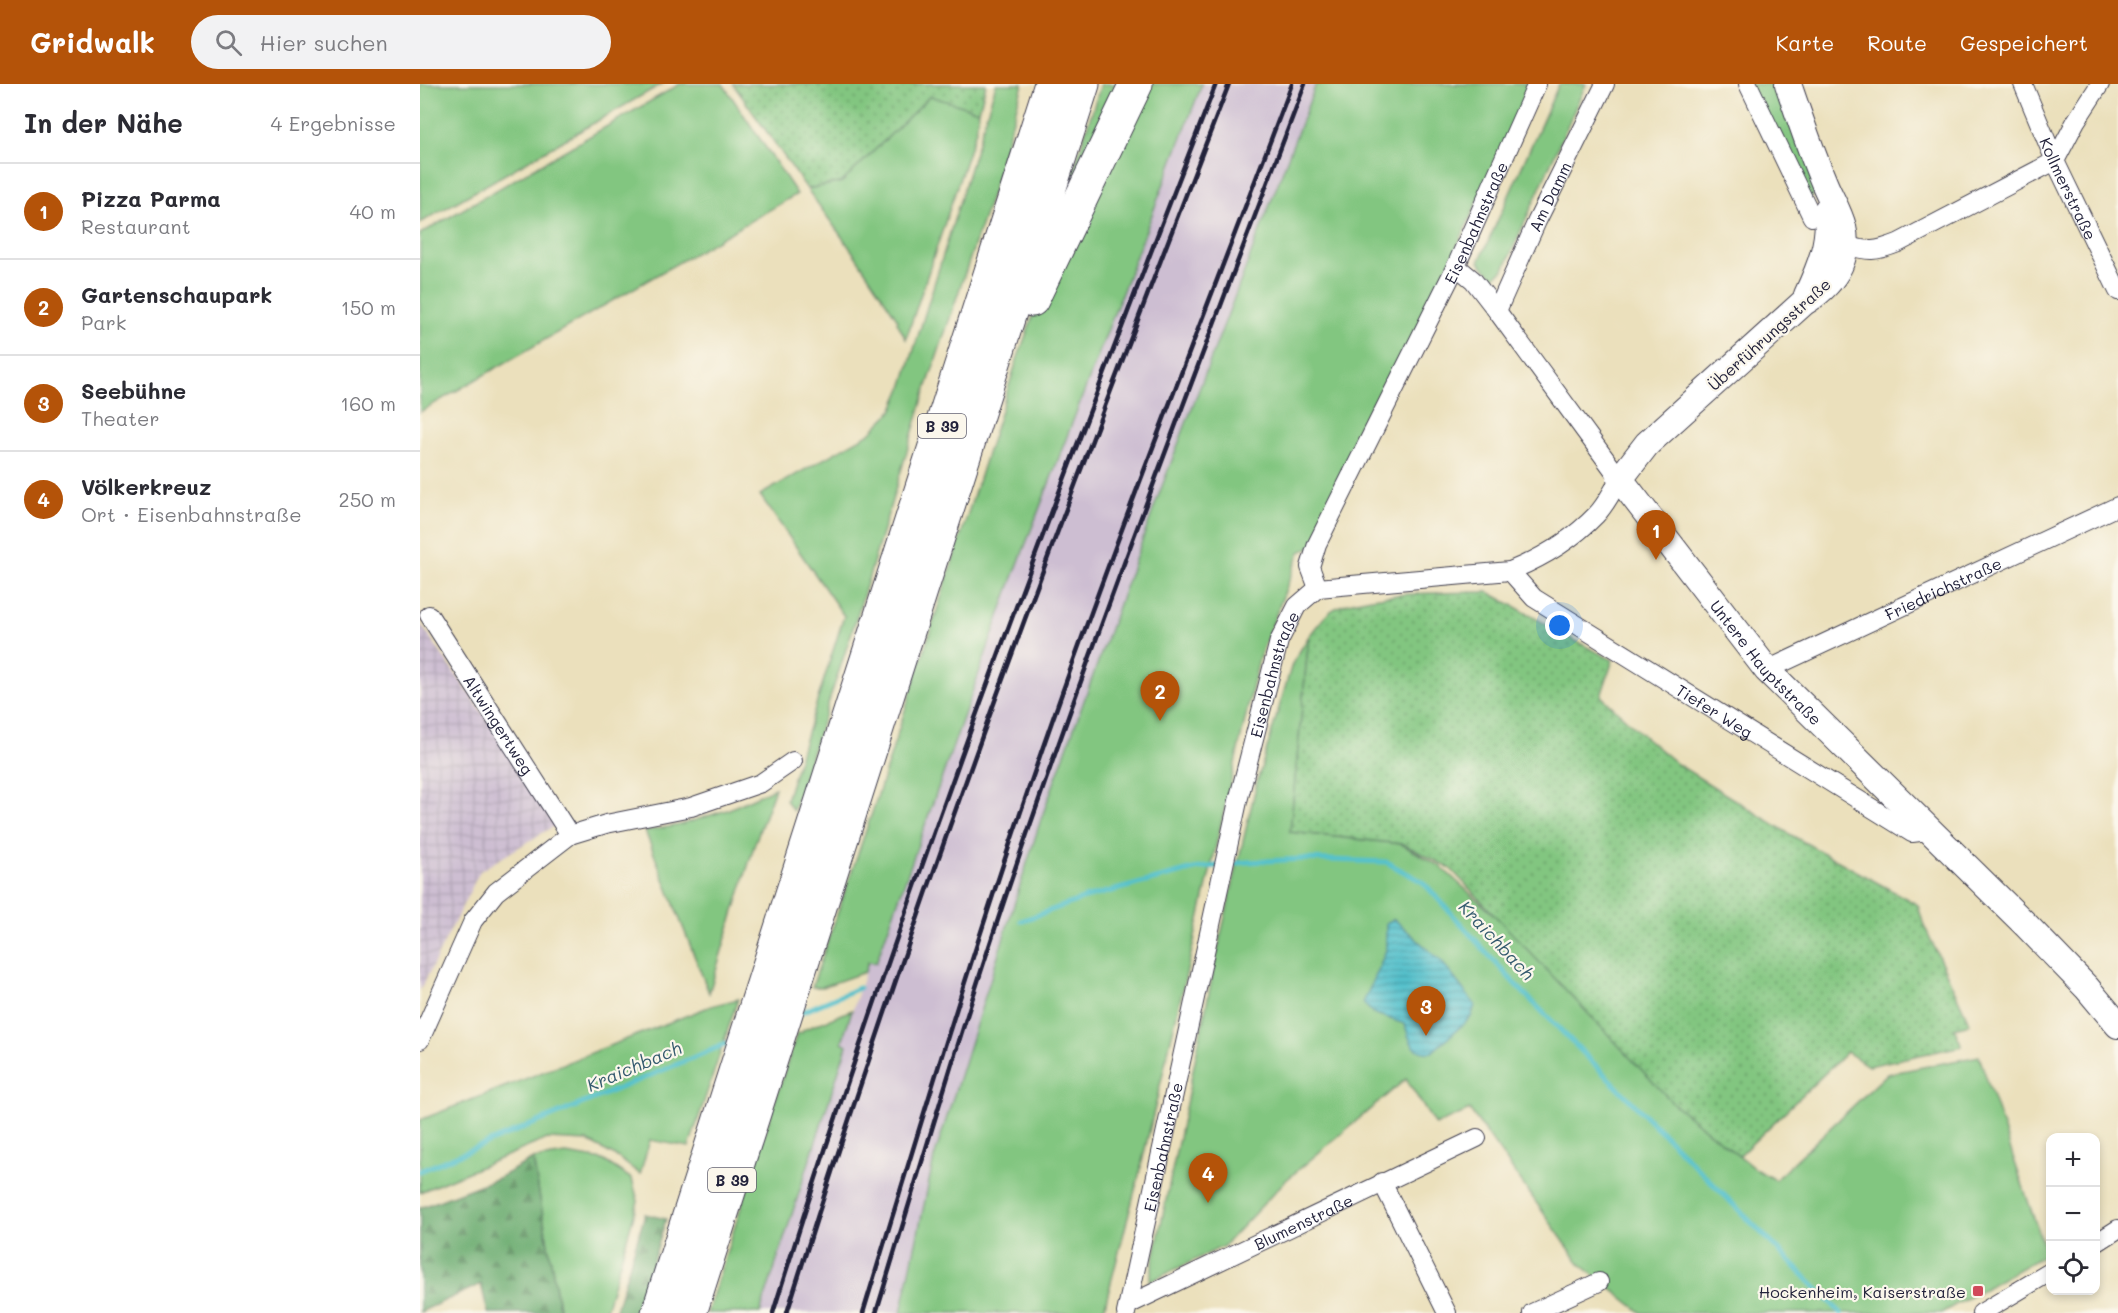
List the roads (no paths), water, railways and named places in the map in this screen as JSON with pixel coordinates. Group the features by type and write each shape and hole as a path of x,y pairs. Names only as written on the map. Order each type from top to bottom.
{"highway":[{"path":"1020,181 1039,84"},
{"name":"B 39","path":"658,1313 1051,84"},
{"name":"B 39","path":"690,1313 1083,84"},
{"path":"991,372 1021,324 1136,84"}],"main road":[{"path":"1788,84 1823,183 1843,227 1845,245"},
{"path":"1803,303 1826,247 1820,219 1823,183"},
{"path":"1820,219 1845,245"},
{"name":"Überführungsstraße","path":"1620,480 1647,444 1803,303 1818,294 1837,273 1842,263 1845,245"},
{"name":"Untere Hauptstraße","path":"1620,480 1767,670 2026,925 2087,988 2118,1025"}],"street":[{"name":"Eisenbahnstraße","path":"1127,1309 1229,837 1279,641 1298,606 1318,588 1310,567 1317,544 1456,266 1537,84"},
{"name":"Am Damm","path":"1497,311 1537,221 1605,84"},
{"path":"1748,84 1820,219"},
{"name":"Kollmerstraße","path":"2023,84 2055,161 2118,291"},
{"path":"1845,245 1865,250 1879,250 1898,243 2055,161 2076,121 2100,84"},
{"name":"Untere Hauptstraße","path":"1456,266 1473,280 1497,311 1620,480"},
{"path":"1318,588 1510,571 1539,559 1567,540 1597,514 1620,480"},
{"name":"Friedrichstraße","path":"1767,670 2118,506"},
{"name":"Tiefer Weg","path":"1510,571 1534,598 1620,654 1912,833 1928,831"},
{"name":"Altwingertweg","path":"429,615 570,835"},
{"path":"420,1040 473,921 496,892 570,835 606,824 691,807 761,783 793,761"},
{"name":"Blumenstraße","path":"1127,1309 1382,1182 1477,1138"},
{"path":"1382,1182 1447,1313"},
{"path":"2099,1241 2118,1229"},
{"path":"1981,1313 2046,1274"},
{"path":"1532,1313 1599,1282"}],"water":[{"path":"1394,919 1442,962 1475,1005 1471,1017 1432,1052 1416,1049 1410,1041 1405,1024 1373,1013 1363,1003 1386,950 1386,923"}],"waterway":[{"name":"Kraichbach","path":"1021,921 1085,898 1194,869 1247,862 1302,859 1386,862 1423,882 1515,984 1841,1313"},
{"name":"Kraichbach","path":"797,1014 859,988"},
{"name":"Kraichbach","path":"420,1171 733,1041"}],"railway":[{"path":"773,1313 874,1003 928,848 1040,542 1216,84"},
{"path":"787,1313 888,1003 997,695 1111,389 1229,84"},
{"path":"863,1313 979,938 1052,722 1118,539 1292,84"},
{"path":"876,1313 972,1000 1066,722 1305,84"}],"place":[{"name":"Pizza Parma","path":"1656,560"},
{"name":"Gartenschaupark","path":"1160,721"},
{"name":"Seebühne","path":"1426,1036"},
{"name":"Völkerkreuz","path":"1208,1203"},
{"name":"Hockenheim, Kaiserstraße","path":"1978,1291"}]}
